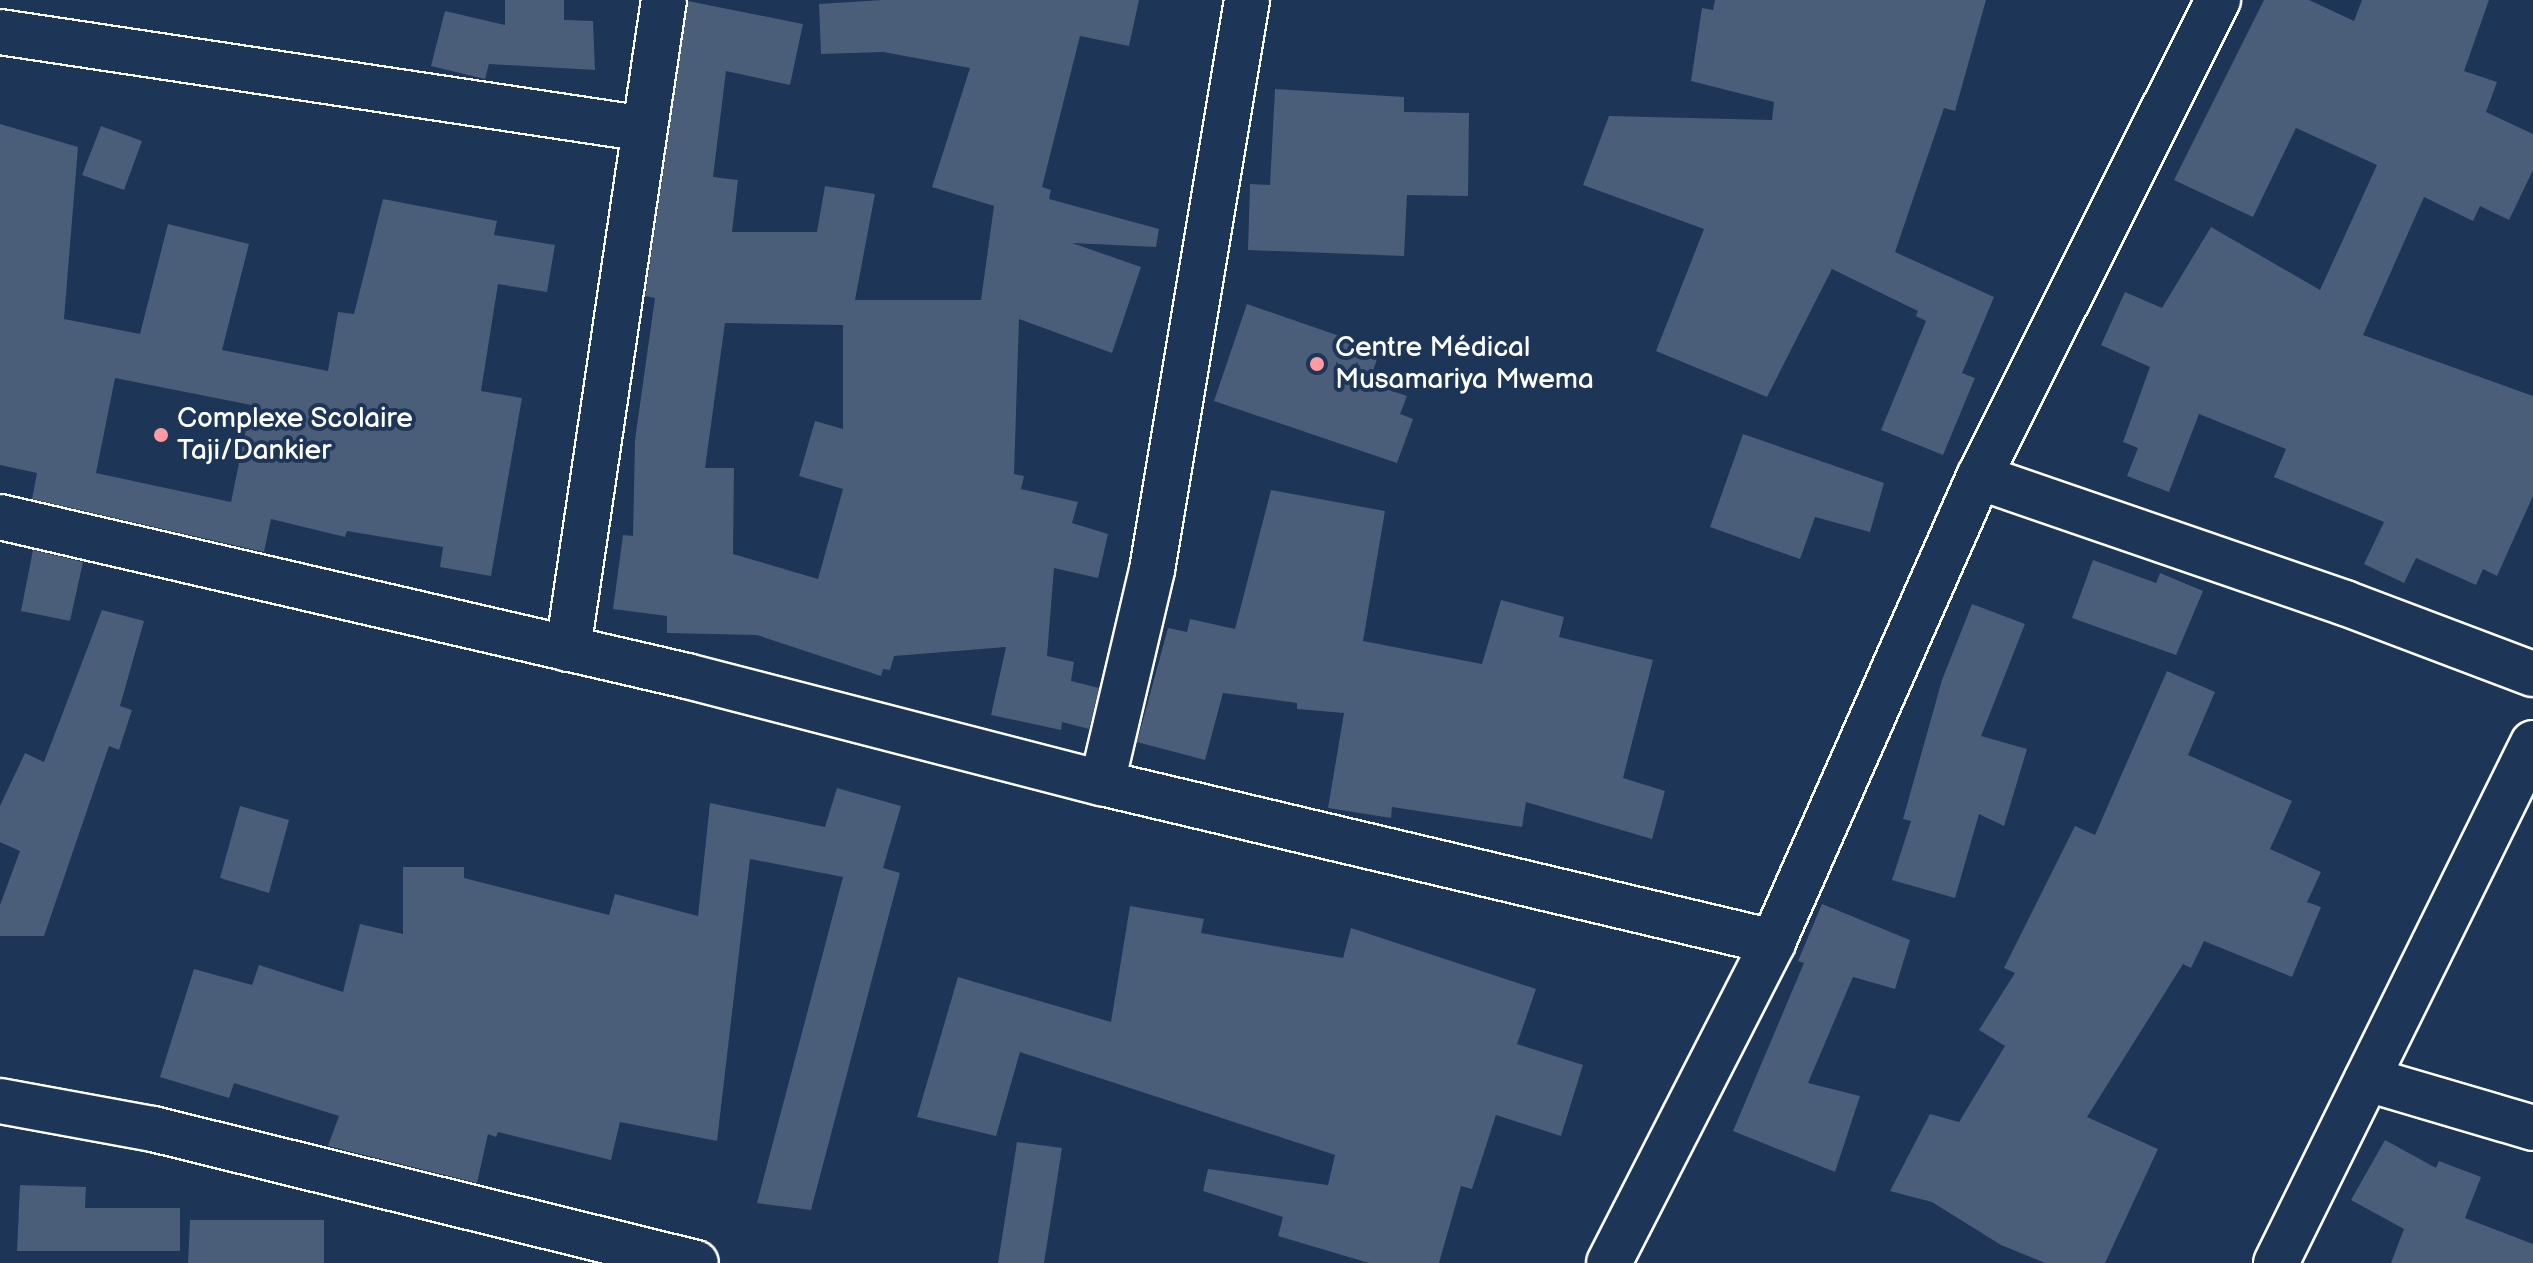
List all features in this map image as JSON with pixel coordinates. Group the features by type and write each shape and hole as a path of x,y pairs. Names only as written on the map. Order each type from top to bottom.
{"street":[{"path":"568,649 664,0"},
{"path":"1102,783 1152,570 1247,0"},
{"path":"1609,1263 1773,942 1979,477 2218,0"},
{"path":"0,32 645,129"},
{"path":"1979,477 2345,603 2533,674"},
{"path":"0,517 568,649 1102,783 1773,942"},
{"path":"2276,1263 2533,743"},
{"path":"2367,1079 2533,1128"},
{"path":"0,1101 153,1129 696,1263"}],"building":[{"path":"505,0 564,0 564,20 593,21 595,70 489,64 485,79 431,66 445,11 505,25"},
{"path":"882,0 1139,0 1129,46 1080,36 1042,187 1051,190 1049,199 1159,229 1156,247 1072,243 1141,267 1112,353 1019,319 1014,474 1024,476 1021,489 1078,502 1072,523 1108,534 1098,578 1054,568 1047,656 1074,662 1071,681 1099,688 1089,729 1062,722 1061,730 991,715 1006,647 894,656 890,670 883,669 881,676 757,635 667,633 667,616 613,609 623,535 633,536 635,440 655,298 645,296 688,1 803,24 790,85 726,71 713,177 738,180 732,232 817,232 825,186 875,194 855,300 981,300 994,206 932,187 970,68 883,52 821,54 819,4","holes":["725,323 843,325 843,429 815,421 799,476 843,489 818,579 733,554 734,468 705,468"]},
{"path":"1715,0 1986,0 1955,111 1944,108 1895,252 1994,297 1962,373 1975,378 1943,455 1881,430 1926,321 1916,316 1918,311 1832,269 1767,397 1656,351 1704,229 1583,185 1609,116 1772,120 1774,102 1691,81 1702,8 1713,10"},
{"path":"2264,0 2309,0 2354,21 2362,0 2489,0 2464,71 2497,82 2486,112 2533,134 2533,170 2509,220 2480,206 2473,221 2424,197 2363,335 2533,396 2533,496 2497,576 2483,569 2476,585 2416,558 2404,583 2364,564 2384,522 2274,477 2286,449 2199,414 2169,492 2127,476 2138,448 2123,442 2150,367 2101,345 2125,292 2162,308 2211,227 2320,290 2377,165 2296,128 2253,217 2174,180"},
{"path":"1275,89 1404,97 1404,112 1469,113 1468,196 1407,195 1404,256 1248,250 1250,184 1270,185"},
{"path":"0,124 78,147 64,319 140,334 168,224 249,244 222,350 328,371 338,312 354,314 383,199 497,221 494,235 555,245 547,292 498,284 481,391 522,398 491,576 440,567 443,547 347,531 345,537 271,519 264,552 32,499 37,473 0,465","holes":["115,378 251,405 231,502 96,473"]},
{"path":"101,126 142,141 124,190 82,175"},
{"path":"1247,304 1380,350 1369,383 1407,396 1400,414 1413,419 1397,463 1214,401"},
{"path":"1743,434 1884,483 1870,532 1815,517 1800,559 1710,527"},
{"path":"1271,490 1385,511 1363,641 1482,664 1501,600 1564,617 1559,637 1653,660 1623,778 1665,791 1652,839 1526,802 1522,827 1392,807 1391,818 1328,808 1344,713 1297,709 1297,703 1223,693 1205,760 1137,742 1168,628 1187,632 1190,619 1235,629"},
{"path":"33,550 83,562 70,621 21,611"},
{"path":"2093,560 2156,583 2160,573 2203,591 2176,655 2072,618"},
{"path":"1972,604 2025,624 1981,736 2027,749 2004,826 1979,814 1955,898 1892,880 1911,821 1903,819 1942,680"},
{"path":"102,610 144,621 120,706 132,710 119,750 109,746 44,936 0,936 0,905 20,851 0,842 0,806 25,753 44,762"},
{"path":"2167,671 2215,692 2188,755 2292,801 2270,849 2321,872 2307,902 2321,907 2292,977 2204,941 2191,968 2183,964 2087,1117 2158,1149 2105,1263 2045,1263 2001,1245 1932,1202 1890,1191 1930,1114 1959,1122 2005,1046 1979,1030 2015,973 2004,968 2075,826 2095,835"},
{"path":"837,788 901,806 883,868 900,873 811,1210 757,1203 843,877 750,859 717,1141 620,1122 611,1160 498,1132 496,1137 488,1134 477,1183 328,1146 339,1116 234,1083 229,1098 160,1077 194,969 252,985 259,965 343,992 360,924 403,934 403,867 464,867 464,878 609,915 615,894 698,916 710,803 825,827"},
{"path":"240,806 289,820 269,893 220,878"},
{"path":"1822,904 1910,940 1895,989 1853,977 1808,1083 1860,1096 1835,1172 1733,1131 1804,963 1798,961"},
{"path":"1130,906 1204,919 1201,933 1343,958 1351,928 1536,989 1517,1044 1583,1065 1561,1136 1496,1115 1472,1189 1461,1186 1439,1263 1369,1263 1278,1236 1283,1217 1203,1191 1208,1169 1328,1185 1335,1155 1020,1052 996,1136 917,1117 958,977 1111,1022"},
{"path":"2385,1140 2436,1168 2439,1161 2481,1177 2465,1218 2533,1244 2533,1263 2391,1263 2404,1229 2351,1200"},
{"path":"1017,1142 1062,1148 1044,1263 998,1263"},
{"path":"20,1185 86,1187 85,1208 180,1208 180,1251 17,1251"},
{"path":"190,1220 324,1220 324,1263 188,1263"}],"place":[{"name":"Centre Médical Musamariya Mwema","path":"1317,364"},
{"name":"Complexe Scolaire Taji/Dankier","path":"161,435"}]}
